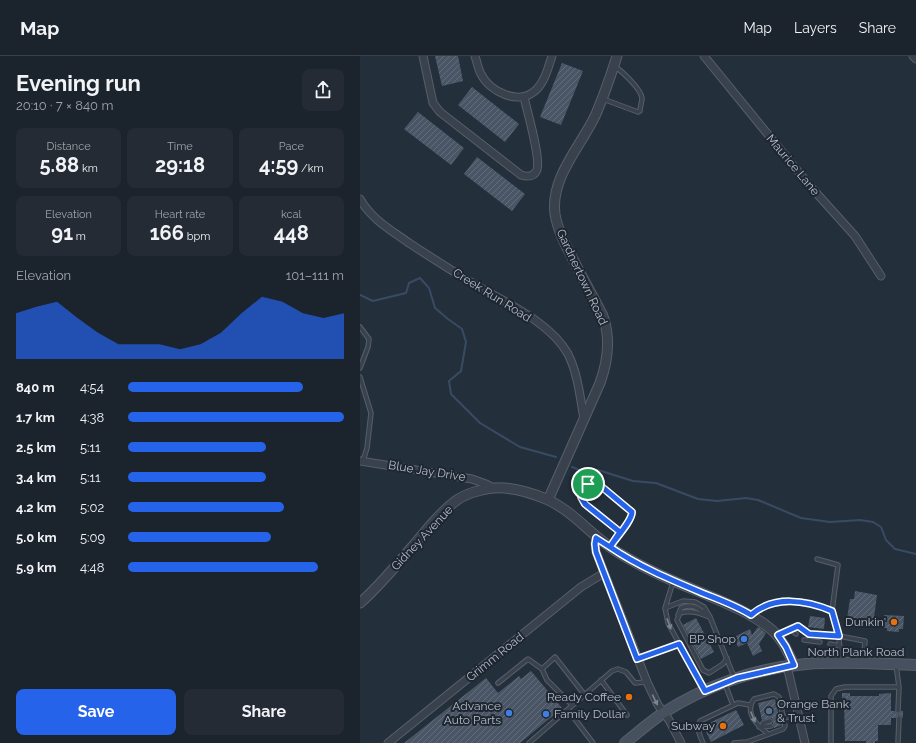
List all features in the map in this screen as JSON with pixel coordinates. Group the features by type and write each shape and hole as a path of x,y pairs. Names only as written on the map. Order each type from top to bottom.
{"main road":[{"name":"North Plank Road","path":"625,743 663,714 689,698 737,678 791,666 840,664 916,665"}],"street":[{"path":"422,56 433,103 440,112 521,175 530,176 537,170 538,159 524,97"},
{"path":"475,56 480,74 489,84 503,94 524,97 532,94 543,82 552,56"},
{"name":"Gardnertown Road","path":"548,500 600,383 606,366 608,352 606,326 595,300 564,243 555,205 561,177 587,132 602,99 617,56"},
{"name":"Maurice Lane","path":"704,56 810,186 855,236 881,276"},
{"path":"913,56 916,59"},
{"name":"Creek Run Road","path":"360,199 381,224 469,281 543,326 558,340 567,354 578,382 584,419"},
{"name":"Blue Jay Drive","path":"362,461 472,479 493,488"},
{"name":"Gidney Avenue","path":"360,603 389,573 436,519 457,500 465,495 493,488 520,490 548,500 570,515 596,538 656,574 728,603 751,615 778,635 786,647 791,666"},
{"path":"596,538 596,552 637,659 663,714 669,720 681,743"},
{"name":"Grimm Road","path":"388,743 581,587 604,573"},
{"path":"791,666 798,714 805,743"}],"lane":[{"path":"602,99 638,112 640,111 642,98 640,93 628,78 619,69 614,67"},
{"path":"360,327 369,339 368,347 360,364 360,368"},
{"path":"360,377 371,413 367,448 362,461"},
{"path":"610,547 632,516 632,512 602,487 596,484 588,484 582,488 581,497 585,504 620,532"},
{"path":"816,559 838,565 832,611 839,636 840,664"},
{"path":"674,581 665,608 668,623 705,691"},
{"path":"665,608 683,601 695,602 704,606 710,617 732,672 737,678"},
{"path":"751,615 758,608 775,603 796,601 809,603 832,611"},
{"path":"710,617 697,612 686,612 680,613 677,620 703,670 709,673 723,664 727,658"},
{"path":"778,635 798,626 809,634 839,636 865,641 863,664"},
{"path":"790,629 796,634"},
{"path":"809,634 810,640"},
{"path":"804,640 820,642"},
{"path":"637,659 679,644"},
{"path":"830,644 840,646"},
{"path":"542,669 555,657 584,694"},
{"path":"498,683 528,659 542,669 547,680 572,706"},
{"path":"896,664 899,687 898,711"},
{"path":"529,743 612,671 618,669 626,672 635,683 647,682"},
{"path":"601,680 627,715"},
{"path":"724,683 733,705"},
{"path":"831,743 831,696 836,689 844,687 899,687"},
{"path":"734,743 747,742 783,729 785,726 783,723 779,697 778,695 774,694 754,699 750,705 753,719 767,734"},
{"path":"703,743 698,725 700,721 733,705 742,703 750,705"},
{"path":"568,710 593,743"},
{"path":"782,718 798,714"},
{"path":"898,743 899,718"},
{"path":"760,727 763,723 770,721"},
{"path":"760,727 771,726"}],"building":[{"path":"435,56 458,56 463,81 442,86"},
{"path":"562,63 583,71 561,125 540,117"},
{"path":"472,87 519,124 505,142 458,105"},
{"path":"418,112 464,148 451,165 404,129"},
{"path":"477,157 525,194 512,211 464,174"},
{"path":"855,591 877,595 873,625 850,621 851,619 847,619 850,599 854,599"},
{"name":"Dunkin'","path":"884,615 904,616 903,629 899,629 899,632 887,631 887,628 883,628"},
{"path":"810,616 825,618 824,629 808,627"},
{"path":"696,618 714,652 701,659 683,625"},
{"path":"758,627 766,633 759,644 762,651 753,656 747,643 738,647 734,637 750,629 752,635"},
{"path":"531,671 562,708 520,743 404,743 486,678 498,693 519,676 521,679"},
{"path":"842,693 850,693 850,696 879,696 879,694 891,693 891,711 895,711 898,714 903,711 903,718 898,715 896,718 891,718 891,725 878,725 878,741 875,741 875,743 866,743 866,741 845,741 844,702 842,702"},
{"name":"Orange Bank & Trust","path":"775,699 779,716 777,719 782,725 774,728 772,718 762,720 758,703"},
{"name":"Subway","path":"736,710 744,725 711,742 703,726"}],"waterway":[{"path":"360,295 373,301 406,293 409,283 420,278 429,288 435,308 462,329 466,342 461,371 449,381 451,394 480,423 520,447 556,457"},
{"path":"572,467 582,471 598,470 633,481 656,483 698,499 717,501 746,498 758,500 801,518 830,522 860,520 873,522 881,527 886,540 895,549 916,554"}],"place":[{"name":"Dunkin'","path":"894,622"},
{"name":"BP Shop","path":"744,639"},
{"name":"Ready Coffee","path":"629,697"},
{"name":"Orange Bank & Trust","path":"769,711"},
{"name":"Advance Auto Parts","path":"509,713"},
{"name":"Family Dollar","path":"546,714"},
{"name":"Subway","path":"723,726"}],"route":[{"path":"588,484 582,488 581,497 585,504 620,532 610,547 596,538 596,552 637,659 679,644 705,691 737,678 794,665 786,647 778,635 790,629 798,626 809,634 839,636 832,611 823,607 796,601 775,603 758,608 751,615 728,603 656,574 618,553 610,547 632,516 632,512 602,487 596,484 588,484"}]}
